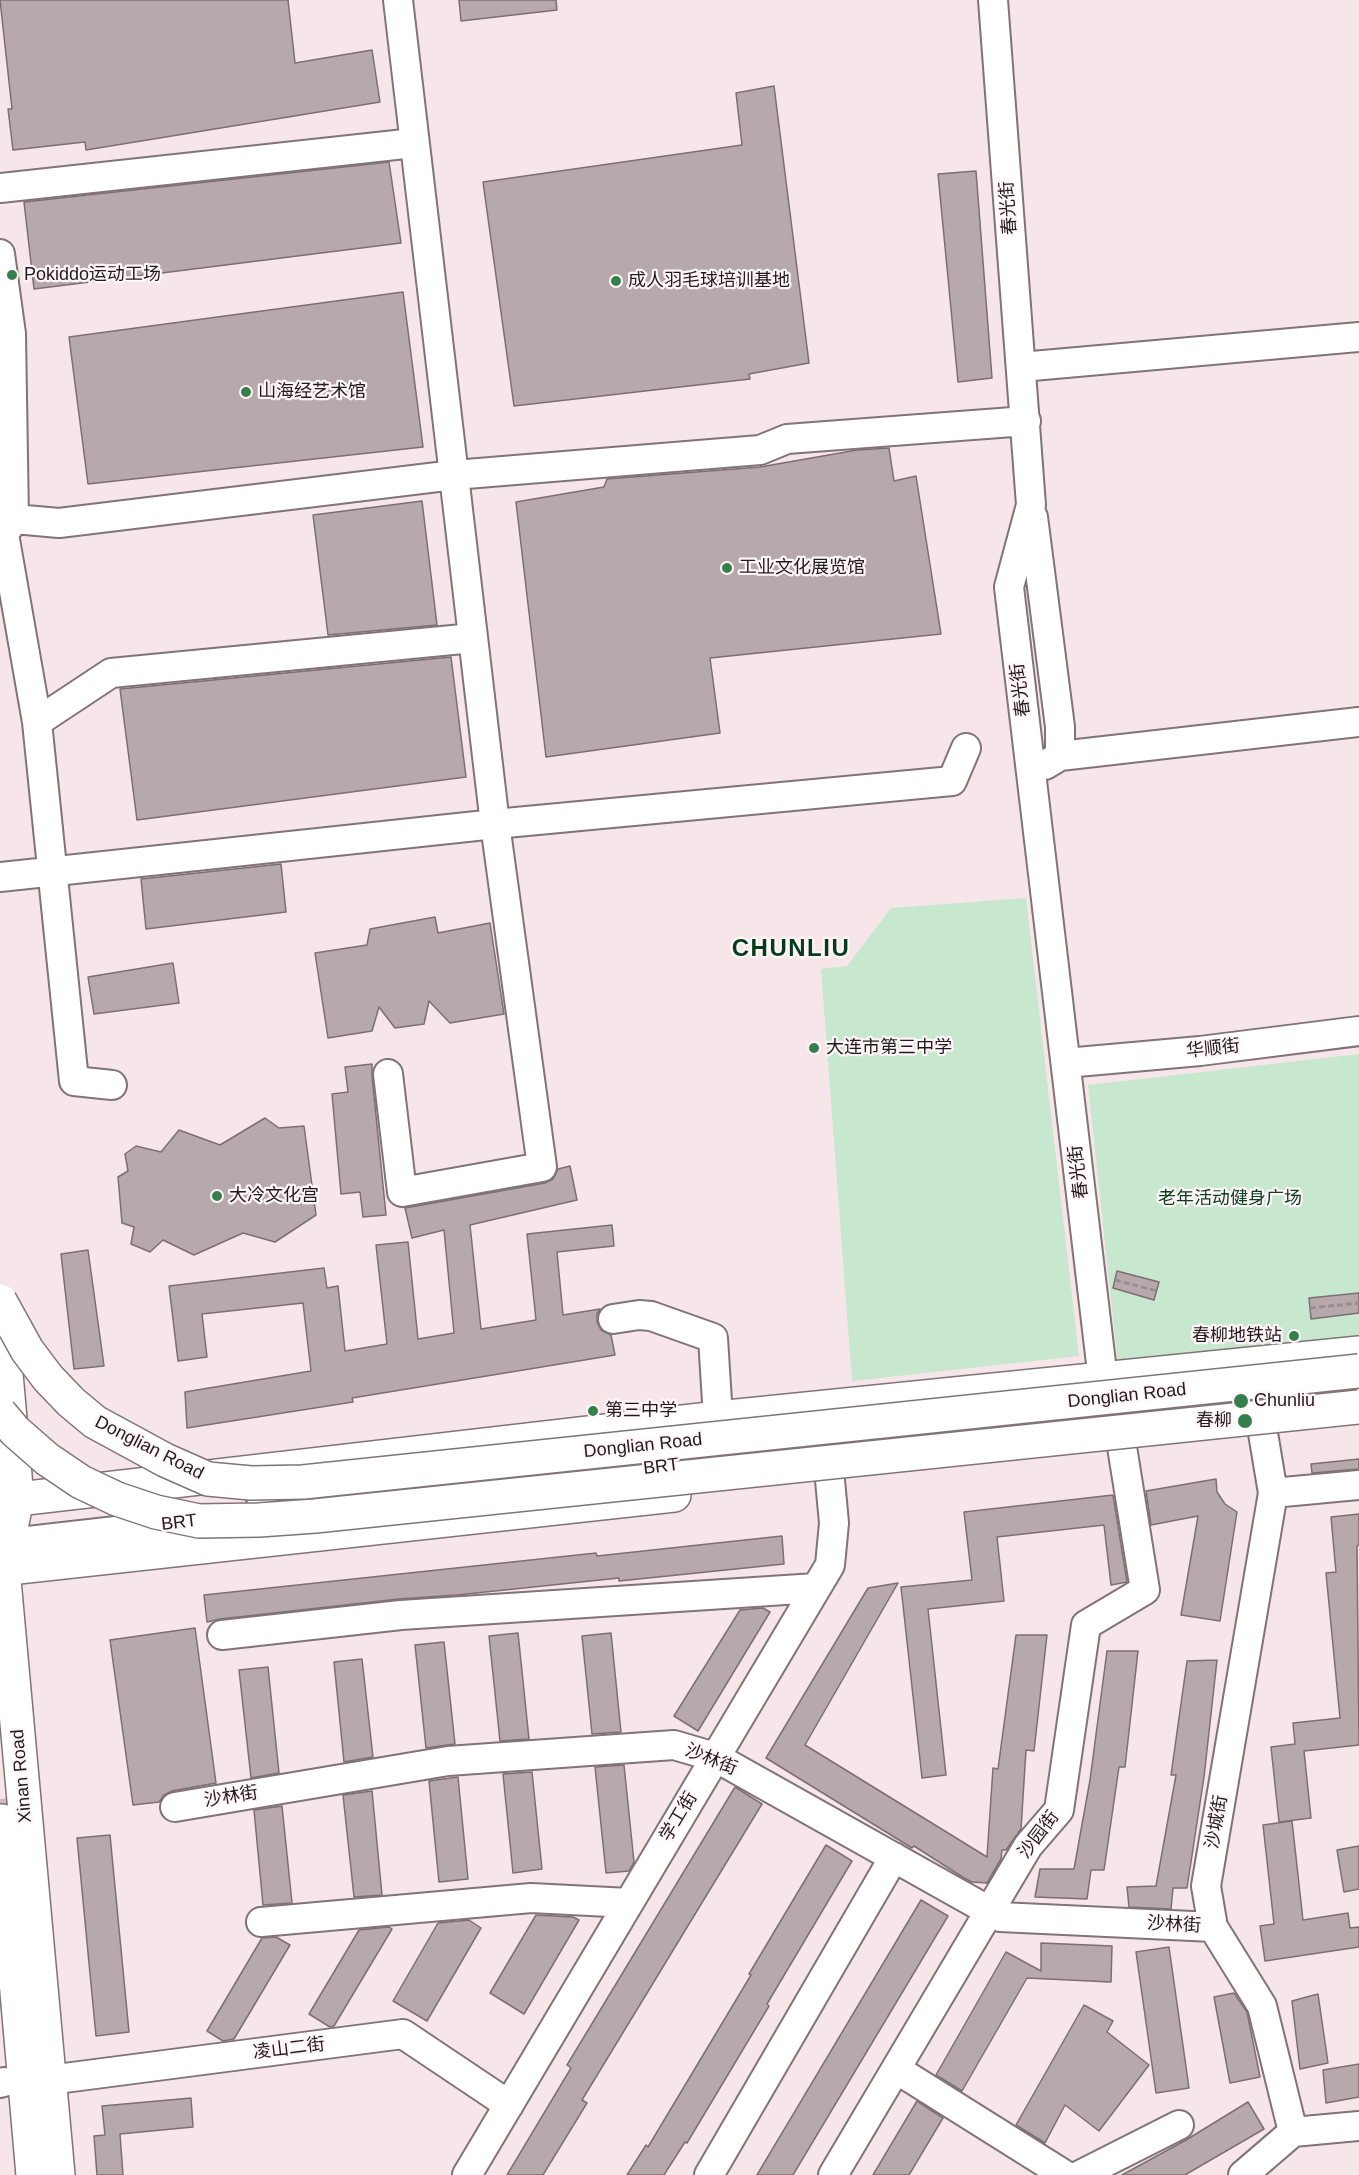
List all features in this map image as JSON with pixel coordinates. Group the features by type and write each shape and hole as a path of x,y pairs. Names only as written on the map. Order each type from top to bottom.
{"main road":[{"name":"Donglian Road","path":"0,1304 27,1350 48,1378 71,1402 95,1422 155,1455 208,1479 251,1483 303,1482 1359,1371"},
{"name":"Xinan Road","path":"0,1304 9,1499 4,1549 58,2175"},
{"path":"9,1499 718,1418 1359,1353"},
{"name":"Donglian Road","path":"0,1413 15,1431 47,1459 81,1482 117,1499 156,1512 199,1521 211,1521 315,1516 1359,1407"},
{"path":"4,1549 828,1455 1122,1447 1359,1423"},
{"name":"Xinan Road","path":"2,1821 33,2175"},
{"path":"0,2038 2,2083 13,2175"}],"street":[{"path":"388,1074 402,1192 542,1167 495,824 398,0"},
{"name":"春光街","path":"993,0 1031,505 1009,587 1103,1380"},
{"path":"0,188 414,143"},
{"path":"0,254 11,334 14,519 4,534 37,722 74,1081 112,1085"},
{"path":"1021,367 1359,338"},
{"path":"14,519 59,523 454,475 760,450 787,439 1026,421"},
{"path":"1031,505 1060,727 1060,756"},
{"path":"37,722 111,673 473,638"},
{"path":"1031,774 1060,756 1359,722"},
{"path":"0,877 495,824 952,781 966,748"},
{"name":"华顺街","path":"1066,1063 1359,1031"},
{"path":"613,1319 651,1316 713,1338 718,1418"},
{"path":"828,1455 1359,1385"},
{"path":"828,1455 1359,1392"},
{"name":"学工街","path":"467,2175 830,1565 834,1523 828,1455 827,1408"},
{"name":"沙城街","path":"1263,1433 1273,1494 1206,1886 1213,1927 1262,2006 1293,2132"},
{"name":"沙园街","path":"833,2175 1028,1846 1059,1810 1086,1625 1145,1590 1122,1447"},
{"path":"1273,1494 1359,1485"},
{"path":"222,1635 401,1615 816,1588"},
{"name":"沙林街","path":"175,1807 448,1761 674,1745 715,1757 1000,1917 1213,1927"},
{"path":"709,2175 894,1857"},
{"path":"261,1922 531,1898 628,1903"},
{"name":"凌山二街","path":"49,2080 403,2034 508,2105"},
{"path":"896,2069 1065,2175"},
{"path":"1080,2175 1179,2125"},
{"path":"1243,2175 1293,2132 1359,2126"}],"path":[{"path":"1114,1280 1157,1291"},
{"path":"1310,1308 1359,1303"}],"green space":[{"path":"1026,898 1079,1356 852,1381 821,969 847,966 891,908"},
{"name":"老年活动健身广场","path":"1359,1054 1359,1337 1118,1365 1088,1085"}],"building":[{"path":"0,0 288,0 295,63 372,50 380,102 86,150 85,142 13,150 8,109 12,109"},
{"path":"459,0 556,0 557,10 461,21"},
{"name":"成人羽毛球培训基地","path":"774,86 809,363 749,374 750,379 514,406 483,182 742,145 736,93"},
{"path":"389,162 401,243 34,289 24,202"},
{"path":"976,171 992,378 958,382 938,174"},
{"name":"山海经艺术馆","path":"403,292 423,447 88,484 69,337"},
{"name":"工业文化展览馆","path":"889,448 894,481 916,476 941,634 710,658 720,733 546,757 516,502 604,487 607,479 760,467 857,450"},
{"path":"422,501 437,625 328,635 313,515"},
{"path":"451,657 466,777 137,820 120,689"},
{"path":"281,864 286,912 146,929 141,879"},
{"path":"435,917 438,933 490,923 504,1014 450,1023 429,1001 424,1024 395,1028 379,1007 372,1031 328,1038 315,953 367,945 370,929"},
{"path":"173,963 179,1003 94,1014 88,977"},
{"path":"372,1064 386,1215 363,1217 360,1192 341,1194 332,1094 348,1092 345,1067"},
{"name":"大冷文化宫","path":"265,1118 279,1128 304,1126 316,1215 275,1242 243,1233 194,1255 163,1240 150,1252 131,1244 134,1227 122,1223 118,1177 128,1171 125,1154 136,1146 161,1152 179,1130 220,1145"},
{"path":"570,1166 577,1200 470,1225 481,1329 536,1320 527,1234 612,1225 614,1246 557,1252 563,1315 600,1309 597,1322 601,1330 611,1335 615,1355 352,1398 353,1402 187,1428 185,1392 311,1371 303,1303 202,1314 207,1357 178,1361 169,1286 324,1268 327,1288 338,1286 345,1351 387,1344 376,1245 408,1242 418,1339 454,1333 444,1230 412,1238 405,1208 545,1183 553,1179 558,1169"},
{"path":"88,1250 104,1366 74,1369 61,1254"},
{"path":"1117,1271 1159,1282 1154,1300 1113,1288"},
{"path":"1359,1293 1359,1313 1311,1319 1309,1298"},
{"path":"1359,1459 1359,1469 1312,1473 1311,1464"},
{"path":"1216,1479 1217,1492 1225,1504 1237,1512 1220,1621 1181,1615 1198,1516 1151,1525 1146,1491"},
{"path":"1113,1495 1127,1582 1111,1585 1104,1525 997,1537 1004,1601 928,1609 946,1775 922,1778 901,1587 972,1580 964,1512"},
{"path":"1359,1514 1359,1545 1357,1546 1359,1745 1304,1751 1311,1818 1279,1822 1271,1747 1295,1744 1293,1723 1340,1718 1326,1573 1336,1572 1331,1517"},
{"path":"782,1536 784,1564 619,1581 619,1578 399,1599 207,1622 204,1595 596,1553 597,1556"},
{"path":"898,1583 805,1745 987,1857 993,1768 998,1769 1016,1635 1047,1635 1034,1751 1026,1750 1021,1829 1006,1850 1002,1850 1001,1859 987,1883 972,1882 964,1878 766,1758 868,1588"},
{"path":"763,1608 770,1612 698,1731 674,1716 740,1610"},
{"path":"195,1628 216,1783 172,1791 164,1795 159,1802 133,1805 110,1640"},
{"path":"518,1633 529,1739 500,1741 489,1636"},
{"path":"611,1633 621,1732 592,1734 582,1636"},
{"path":"444,1642 455,1744 426,1748 415,1645"},
{"path":"1107,1651 1138,1651 1125,1767 1119,1767 1104,1870 1091,1870 1087,1899 1035,1897 1040,1869 1074,1869 1090,1780"},
{"path":"362,1659 373,1757 344,1762 334,1662"},
{"path":"1217,1660 1204,1777 1187,1888 1173,1888 1171,1909 1129,1907 1127,1887 1156,1886 1176,1775 1171,1775 1187,1661"},
{"path":"268,1667 279,1773 251,1778 239,1670"},
{"path":"624,1765 634,1862 629,1871 606,1873 595,1767"},
{"path":"532,1772 542,1869 513,1873 503,1774"},
{"path":"458,1777 468,1879 439,1882 429,1781"},
{"path":"735,1787 762,1804 582,2100 587,2103 543,2175 507,2175 571,2068 567,2065"},
{"path":"372,1791 382,1895 354,1897 343,1795"},
{"path":"282,1806 292,1903 263,1905 254,1810"},
{"path":"1292,1821 1303,1920 1348,1913 1350,1928 1359,1927 1359,1947 1265,1961 1260,1926 1274,1924 1263,1825"},
{"path":"110,1835 129,2032 96,2036 77,1838"},
{"path":"826,1845 852,1861 687,2143 685,2142 664,2175 627,2175 646,2145 648,2147"},
{"path":"1359,1846 1359,1889 1344,1892 1337,1850"},
{"path":"921,1900 948,1916 793,2175 757,2175"},
{"path":"536,1915 573,1917 579,1920 524,2014 490,1993"},
{"path":"469,1920 481,1928 427,2021 393,2001 438,1923"},
{"path":"389,1927 392,1929 334,2026 330,2027 309,2014 359,1930"},
{"path":"276,1937 290,1945 234,2039 223,2041 207,2031 262,1938"},
{"path":"1041,1943 1112,1946 1111,1982 1027,1978 962,2091 936,2075 1006,1952 1041,1971"},
{"path":"1169,1947 1189,2088 1156,2093 1136,1952"},
{"path":"1234,1993 1247,2012 1260,2077 1230,2083 1214,1997"},
{"path":"1318,1994 1328,2063 1300,2069 1292,2001"},
{"path":"1084,2005 1113,2021 1107,2032 1149,2065 1099,2131 1065,2105 1045,2143 1016,2125"},
{"path":"1359,2064 1359,2097 1326,2103 1323,2070"},
{"path":"191,2098 193,2127 120,2134 123,2175 97,2175 94,2136 105,2135 102,2106"},
{"path":"917,2101 943,2118 909,2175 873,2175"},
{"path":"1248,2102 1264,2129 1185,2175 1122,2175 1186,2140"}],"tunnel":[{"path":"0,1799 2,1821"}],"place":[{"name":"Pokiddo运动工场","path":"12,275"},
{"name":"成人羽毛球培训基地","path":"616,281"},
{"name":"山海经艺术馆","path":"246,392"},
{"name":"工业文化展览馆","path":"727,568"},
{"name":"大连市第三中学","path":"814,1048"},
{"name":"大冷文化宫","path":"217,1196"},
{"name":"春柳地铁站","path":"1294,1336"},
{"name":"Chunliu","path":"1241,1401"},
{"name":"第三中学","path":"593,1411"},
{"name":"春柳","path":"1245,1421"}],"district":[{"name":"CHUNLIU","path":"791,949"}]}
